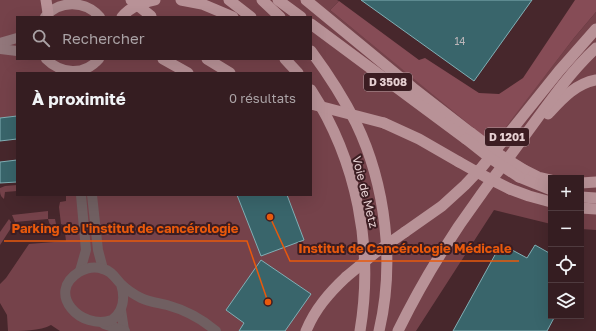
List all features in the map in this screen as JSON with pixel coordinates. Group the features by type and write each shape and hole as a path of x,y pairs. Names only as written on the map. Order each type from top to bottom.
{"highway":[{"path":"46,0 47,15"},
{"path":"130,0 150,16"},
{"path":"123,16 138,4 155,0"},
{"path":"181,0 202,4 231,16"},
{"path":"229,0 250,16"},
{"path":"262,0 279,16"},
{"path":"278,0 300,16"},
{"path":"306,0 413,88 468,136 490,158 548,188"},
{"name":"D 3508","path":"312,25 468,136"},
{"name":"D 1201","path":"306,331 320,305 332,290 346,277 374,253 442,206 470,181 559,71 596,28"},
{"name":"D 1201","path":"398,331 418,292 479,197 547,104 596,48"},
{"path":"312,52 335,85 356,124 369,156 380,194 388,259 386,288 379,331"},
{"path":"165,60 186,72"},
{"path":"209,60 228,72"},
{"path":"286,60 298,72"},
{"path":"291,60 298,72"},
{"path":"523,138 568,93 580,85 596,80"},
{"name":"Voie de Metz","path":"312,92 326,115 338,140 353,184 360,215 364,242 365,279 360,331"},
{"path":"312,104 384,123 419,139 510,189 548,201"},
{"path":"312,109 366,118"},
{"path":"521,174 548,179"},
{"path":"584,183 596,182"},
{"path":"584,197 596,198"},
{"path":"584,208 596,209"}],"main road":[{"path":"47,15 66,2 83,4 95,9"},
{"path":"0,43 16,38"},
{"path":"0,49 16,50"},
{"path":"47,60 60,71 72,72 84,71 98,60"}],"street":[{"path":"80,271 86,250 81,196"},
{"path":"92,196 98,245 103,268"},
{"path":"95,267 103,268 116,277 121,284 124,299 121,308 114,318 104,324 95,326 84,324 73,316 67,307 65,298 66,288 71,278 80,271 95,267"},
{"path":"121,284 142,298 185,312 200,319 216,331"},
{"path":"121,308 142,298"},
{"path":"104,324 124,331 121,308"}],"shaded area":[{"path":"0,0 337,0 339,1 330,10 493,143 574,38 596,12 596,230 584,229 584,175 548,175 548,223 494,210 416,331 60,331 51,325 36,330 8,331 7,315 0,303 0,284 6,278 29,244 66,241 64,225 61,224 59,207 60,202 66,201 66,196 312,196 312,72 16,72 16,116 0,118"},
{"path":"575,0 596,0 596,12 574,38 493,144 330,10 339,1 419,60 425,58 479,93 499,94 523,78"},
{"path":"16,185 16,191 5,192 4,199 0,193 0,188"},
{"path":"48,211 48,219 15,222 12,215"},
{"path":"9,219 13,225 0,245 0,232"},
{"path":"48,219 55,219 56,224 50,225"}],"building":[{"path":"361,0 532,0 474,81"},
{"path":"16,116 16,139 0,141 0,118"},
{"path":"16,160 16,182 0,183 0,162"},
{"path":"237,196 287,196 304,240 261,256"},
{"path":"501,244 527,258 535,245 548,252 548,319 553,319 547,331 453,331"},
{"path":"261,260 311,294 285,331 239,331 244,323 226,310"}],"place":[{"name":"Institut de Cancérologie Médicale","path":"270,217"},
{"name":"Parking de l'institut de cancérologie","path":"268,302"}]}
